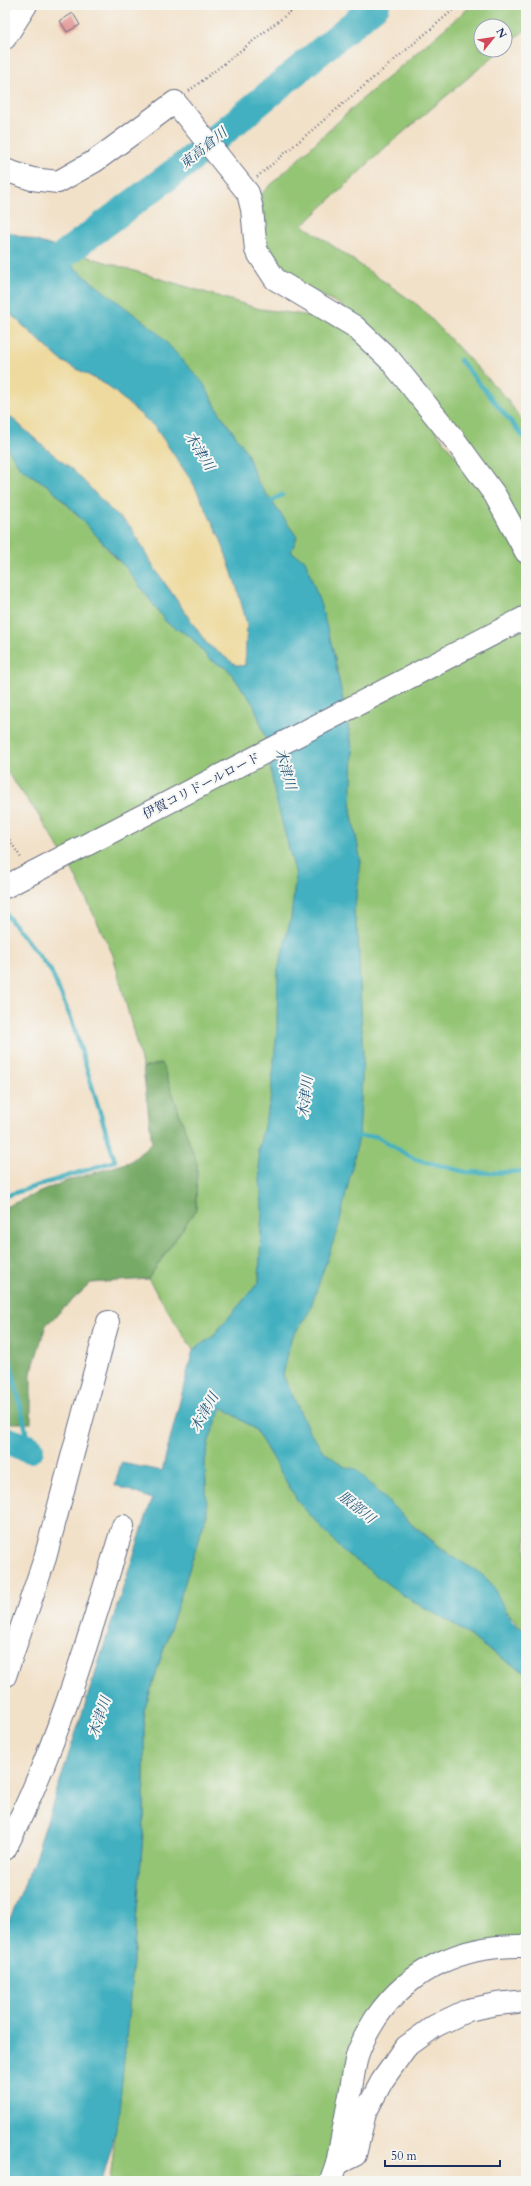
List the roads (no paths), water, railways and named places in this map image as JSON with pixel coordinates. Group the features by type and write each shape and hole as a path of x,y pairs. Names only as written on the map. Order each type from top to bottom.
{"street":[{"path":"5,38 26,5"},
{"path":"5,170 32,178 58,182 95,161 178,105 241,183 252,209 256,250 275,279 354,326 390,360 454,439 495,495 526,552"},
{"name":"伊賀コリドールロード","path":"5,887 526,617"},
{"path":"5,1676 45,1558 108,1322"},
{"path":"5,1849 23,1814 82,1660 123,1526"},
{"path":"334,2173 357,2055 370,2027 389,1999 414,1977 443,1960 474,1952 510,1946 526,1946"},
{"path":"334,2173 355,2156 365,2113 382,2081 406,2047 434,2026 468,2010 497,2004 526,2001"}],"water":[{"path":"5,231 49,245 88,279 156,331 203,383 219,412 246,451 257,481 297,537 291,552 305,560 321,606 333,650 353,751 351,811 361,862 354,913 358,938 363,1057 359,1137 339,1225 309,1312 291,1339 283,1375 308,1429 323,1451 345,1467 356,1469 423,1534 457,1560 484,1576 493,1586 513,1622 526,1631 526,1673 489,1650 452,1623 404,1596 343,1551 299,1503 255,1429 222,1407 209,1440 205,1462 207,1513 144,1711 144,1821 131,1987 118,2122 102,2181 5,2181 5,1930 34,1861 152,1499 115,1485 121,1463 162,1471 193,1350 212,1337 259,1282 262,1207 258,1150 271,1097 277,1028 278,970 291,918 296,875 275,795 265,736 254,705 228,669 209,659 191,637 167,623 127,569 72,509 47,485 20,468 5,444 5,412 75,472 112,511 130,526 153,566 207,644 236,665 245,666 247,624 237,588 221,540 193,483 155,427 107,385 62,361 5,309"}],"waterway":[{"name":"東高倉川","path":"31,279 185,164 376,5"},
{"path":"460,360 526,440"},
{"path":"266,504 282,495"},
{"path":"5,913 51,971 72,1021 115,1161 5,1196"},
{"path":"354,1137 376,1136 415,1159 466,1172 492,1173 526,1171"},
{"path":"5,1337 30,1449"},
{"path":"5,1440 30,1449"}],"water label":[{"name":"木津川","path":"200,451"},
{"name":"木津川","path":"286,769"},
{"name":"木津川","path":"305,1097"},
{"name":"木津川","path":"204,1412"},
{"name":"服部川","path":"357,1507"},
{"name":"木津川","path":"99,1717"}]}
